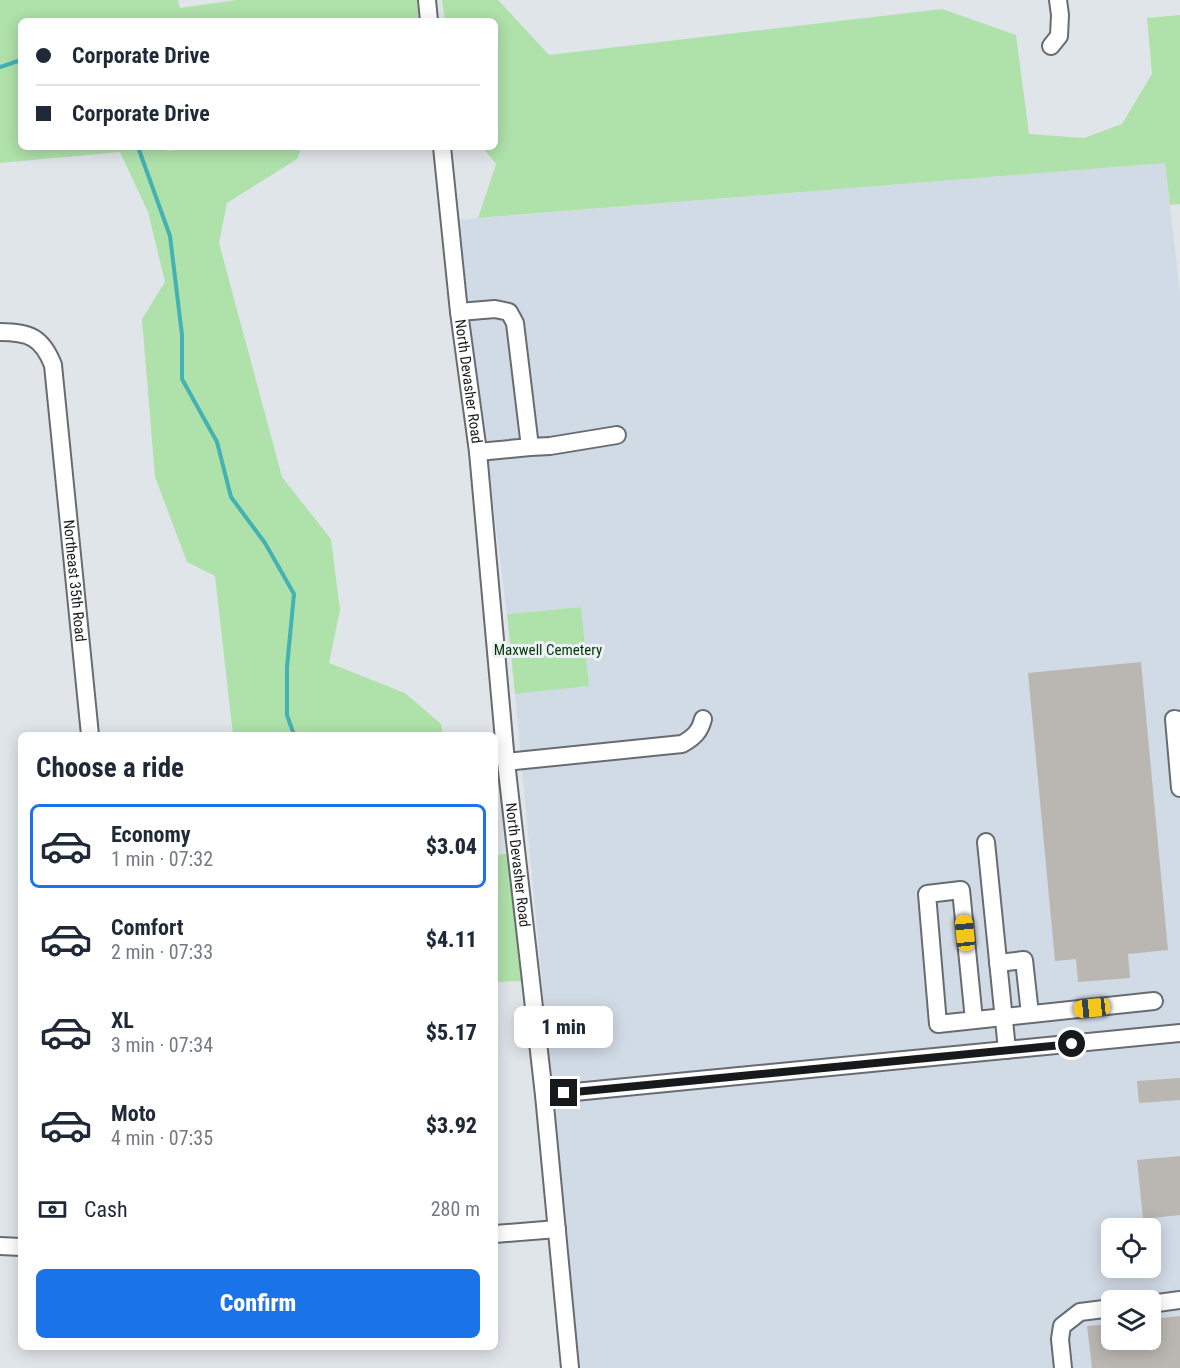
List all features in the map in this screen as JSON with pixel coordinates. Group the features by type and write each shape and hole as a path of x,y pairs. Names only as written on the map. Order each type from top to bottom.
{"street":[{"path":"427,0 429,18"},
{"path":"1051,46 1059,36 1058,0"},
{"name":"North Devasher Road","path":"442,150 459,312 478,452 506,762 544,1095 570,1368"},
{"path":"459,312 495,309 509,312 516,322 530,447"},
{"name":"Northeast 35th Road","path":"0,333 27,334 44,347 53,365 90,732"},
{"path":"478,452 550,446 617,435"},
{"path":"506,762 682,744 697,734 703,719"},
{"path":"1180,720 1174,719 1180,788"},
{"path":"986,842 1007,1050"},
{"path":"974,1020 961,890 927,894 938,1024 1154,1001"},
{"path":"998,963 1024,960 1030,1014"},
{"path":"544,1095 1180,1033"},
{"path":"498,1234 556,1228"},
{"path":"0,1246 18,1247"},
{"path":"1161,1303 1180,1300"},
{"path":"1063,1368 1060,1339 1062,1326 1080,1312 1101,1309"}],"shaded area":[{"path":"1165,163 1180,293 1180,1368 578,1368 515,694 589,686 581,607 507,614 457,220"}],"green space":[{"path":"0,0 178,0 180,8 237,0 417,0 419,18 18,18 18,150 301,150 297,159 227,203 219,243 282,477 331,539 340,610 329,663 405,693 441,724 442,732 233,732 215,576 187,562 155,477 142,319 165,282 148,212 120,152 0,163"},
{"path":"442,0 498,0 549,55 942,9 1016,35 1029,134 1084,138 1122,124 1152,74 1147,18 1180,15 1180,204 1170,205 1165,163 478,218 496,164 484,150 498,150 498,18 445,18"},
{"name":"Maxwell Cemetery","path":"581,607 589,686 515,694 507,614"},
{"path":"508,854 522,981 498,982 498,855"}],"building":[{"path":"1141,662 1168,950 1128,954 1130,978 1078,982 1076,959 1055,961 1028,673"},
{"path":"1180,1078 1180,1100 1139,1103 1137,1081"},
{"path":"1180,1156 1180,1215 1143,1218 1137,1160"},
{"path":"1180,1316 1180,1368 1092,1368 1087,1326 1101,1325 1101,1350 1161,1350 1161,1318"}],"waterway":[{"path":"0,67 18,61"},
{"path":"139,150 170,236 182,335 182,379 217,442 231,497 265,543 294,594 287,667 287,715 293,732"}],"route":[{"path":"564,1093 1072,1044"}]}
